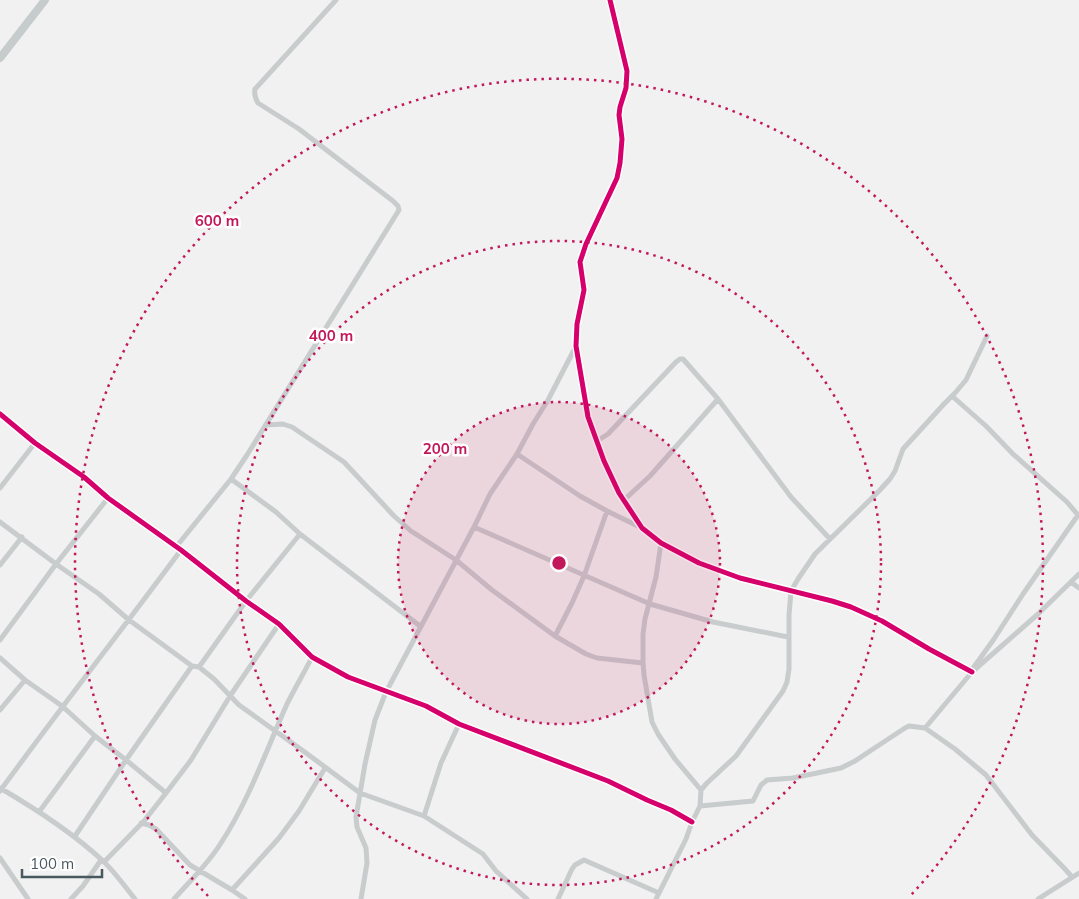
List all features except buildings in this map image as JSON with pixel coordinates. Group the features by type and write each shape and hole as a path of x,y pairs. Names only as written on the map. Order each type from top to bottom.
{"main road":[{"path":"0,58 45,0"}],"street":[{"path":"135,899 103,861 75,836 1,789 129,620 178,548 231,479 399,210 394,201 299,129 258,103 255,98 255,88 336,0"},
{"path":"610,0 627,71 626,88 619,115 622,139 620,164 617,178 586,244 580,262 584,290 577,324 576,346 588,417 618,493 642,528"},
{"path":"656,899 700,806 701,790 736,756 783,692 787,682 791,591 815,554 880,491 895,471 903,449 966,380 987,336"},
{"path":"361,899 367,863 366,848 357,826 356,817 375,720 386,692 490,494 517,454 576,346"},
{"path":"597,441 608,434 680,359 683,359 718,399 792,497 830,539"},
{"path":"925,728 972,672 1078,515 1067,502 952,396"},
{"path":"624,500 650,476 718,399"},
{"path":"0,414 35,443 84,477 108,498 279,624 312,657 348,677 426,706 459,724 608,781 671,810 692,822"},
{"path":"266,425 283,424 292,427 344,462 410,531 456,560 492,590 555,636 586,654 597,658 643,663"},
{"path":"0,488 35,443"},
{"path":"517,454 580,496 642,528 661,543 699,563 740,578 851,607 882,621 972,672"},
{"path":"231,479 276,512 300,534 420,626"},
{"path":"0,640 108,498"},
{"path":"555,636 584,576 607,511"},
{"path":"0,522 99,594 129,620 192,666 199,667 214,679 239,706 360,794 424,816 483,854 496,871 527,899"},
{"path":"474,527 650,604 713,622 788,637"},
{"path":"199,667 246,601 300,534"},
{"path":"0,565 22,538"},
{"path":"661,543 656,577 643,634 643,663 652,722 675,760 701,790"},
{"path":"972,672 1003,646 1079,574"},
{"path":"1071,582 1079,588"},
{"path":"71,899 103,861 142,823 191,760 230,696 279,624"},
{"path":"174,899 212,857 236,817 288,703 312,657"},
{"path":"0,658 25,680 62,706 95,736 166,793"},
{"path":"75,836 192,666"},
{"path":"0,710 25,680"},
{"path":"424,816 441,763 459,724"},
{"path":"700,806 752,801 761,785 767,780 793,778 840,768 861,757 909,726 925,728 955,749 986,775 1032,835 1072,877"},
{"path":"39,812 95,736"},
{"path":"232,890 279,838 299,811 325,768"},
{"path":"142,823 150,824 156,829 190,865 245,899"},
{"path":"0,858 28,899"},
{"path":"558,899 572,869 584,860 659,893"},
{"path":"1038,899 1079,873"}],"cycle path":[{"path":"610,0 627,71 626,88 619,115 622,139 620,163 617,178 586,244 580,262 584,290 577,324 576,346 588,417 604,461 619,493 642,528 661,543 699,563 740,578 851,607 882,621 972,672"},
{"path":"0,414 35,443 84,477 108,498 279,624 312,657 348,677 426,706 459,724 608,781 671,810 692,822"}]}
